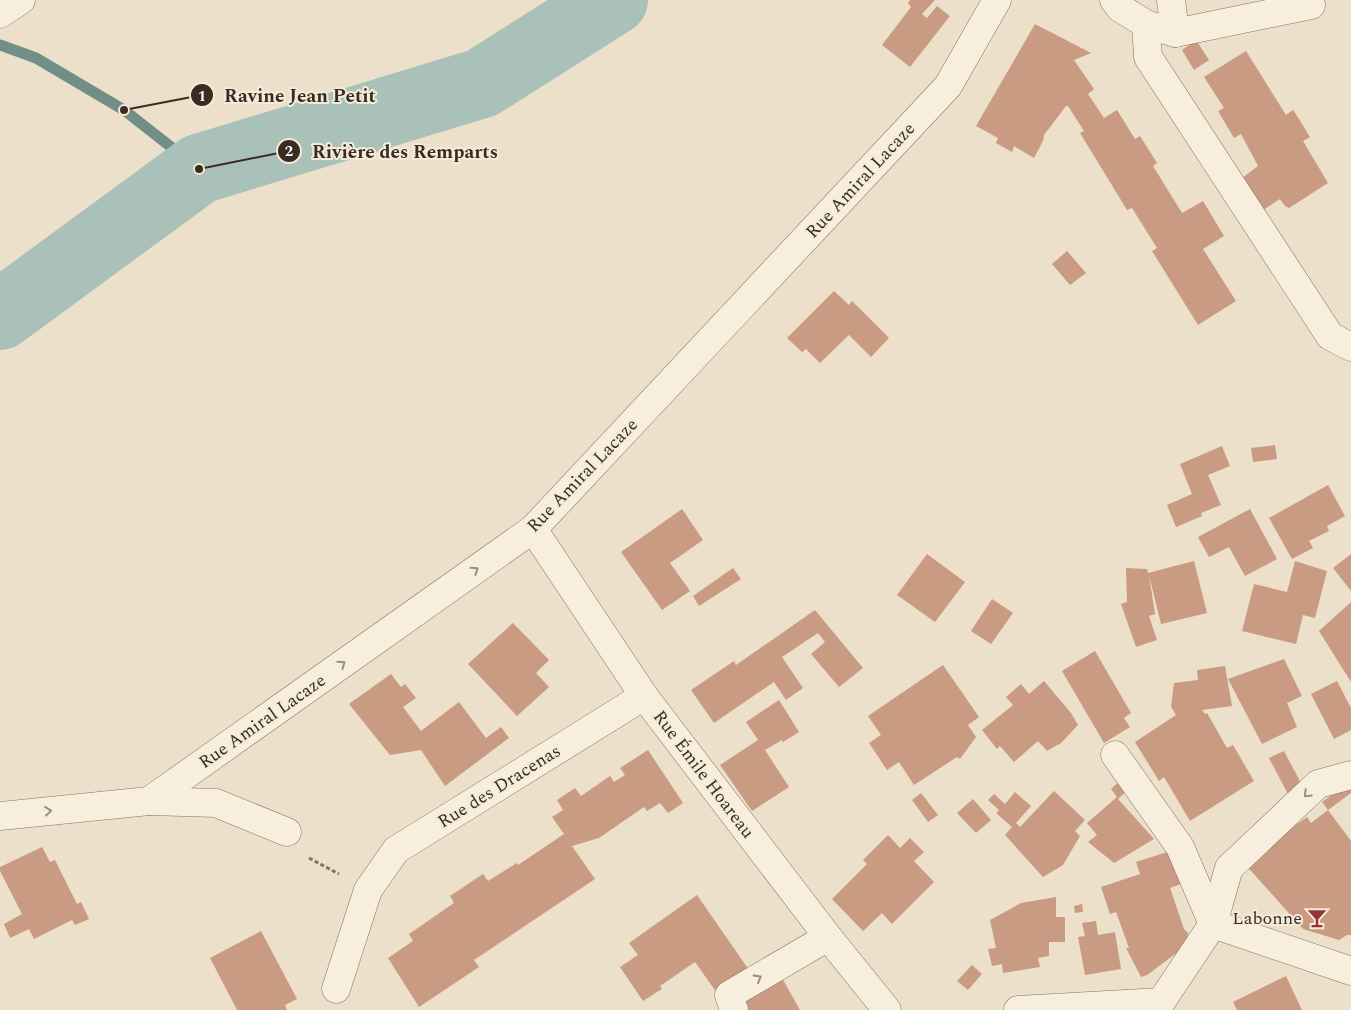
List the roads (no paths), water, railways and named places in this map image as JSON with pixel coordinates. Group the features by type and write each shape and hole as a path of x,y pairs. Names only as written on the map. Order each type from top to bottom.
{"street":[{"path":"0,14 21,0"},
{"name":"Rue Amiral Lacaze","path":"0,816 149,801 533,529 948,86 997,0"},
{"path":"1114,0 1120,8 1146,24 1175,33 1311,5"},
{"path":"1171,0 1175,33"},
{"path":"1146,24 1148,57 1330,336 1351,347"},
{"name":"Rue Émile Hoareau","path":"533,529 644,696 828,937 887,1010"},
{"name":"Rue des Dracenas","path":"336,989 368,890 396,850 644,696"},
{"path":"1115,755 1180,847 1213,924 1351,971"},
{"path":"1018,1010 1161,1006 1213,924 1229,868 1318,784 1351,775"},
{"path":"149,801 216,803 294,843"},
{"path":"734,1010 729,995 828,937"}],"waterway":[{"path":"0,315 199,169 482,83 613,0"},
{"path":"0,45 36,58 124,110 199,169"}],"place":[{"name":"Ravine Jean Petit","path":"124,110"},
{"name":"Rivière des Remparts","path":"199,169"},
{"name":"Labonne","path":"1317,918"}]}
